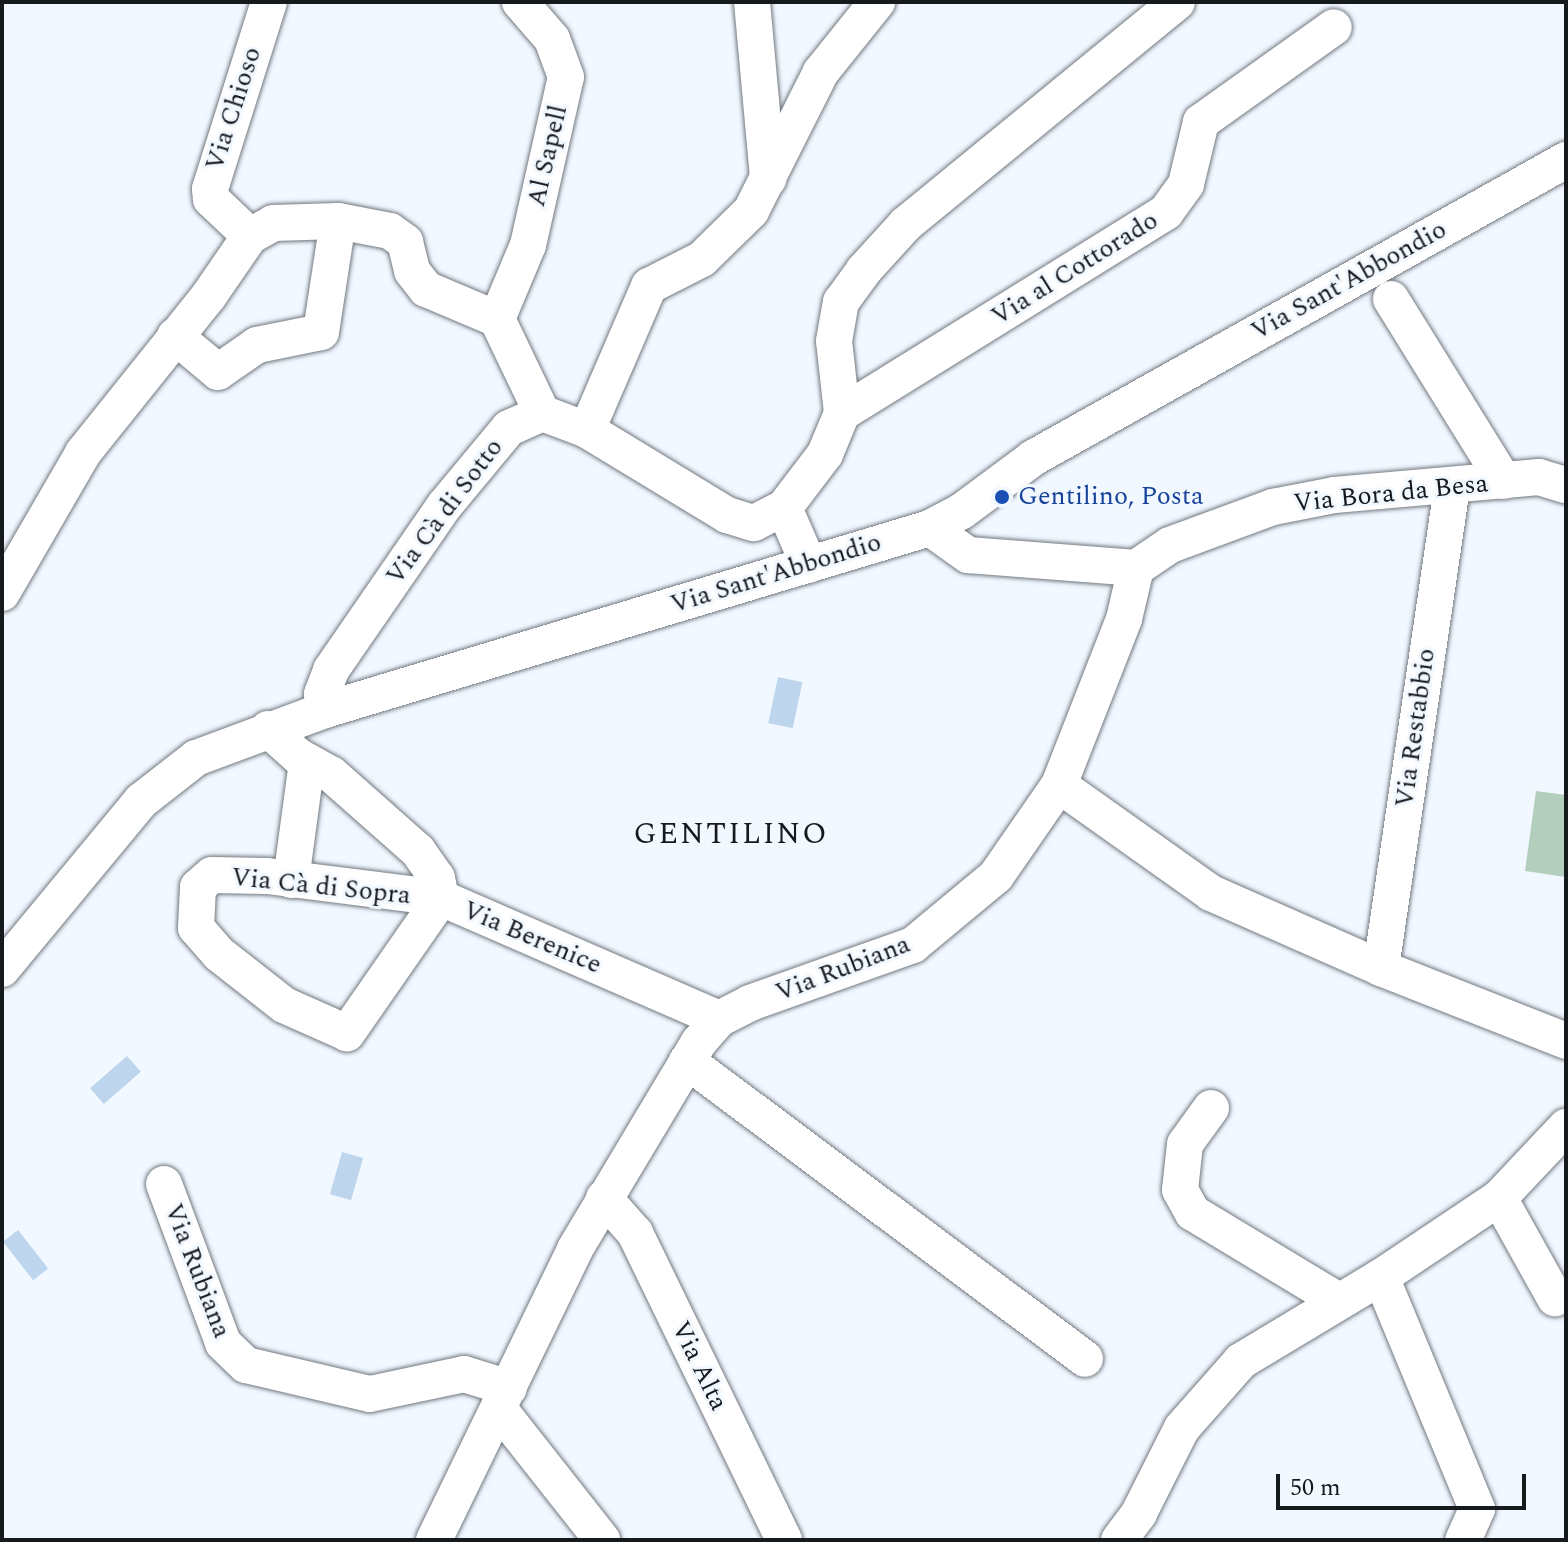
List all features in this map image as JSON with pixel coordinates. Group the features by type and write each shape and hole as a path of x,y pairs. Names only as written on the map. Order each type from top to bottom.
{"street":[{"name":"Via Chioso","path":"250,236 211,199 210,189 269,2"},
{"name":"Al Sapell","path":"497,319 528,245 566,77 552,39 520,2"},
{"path":"752,2 769,181"},
{"path":"587,430 649,286 702,259 751,211 769,181 821,72 877,2"},
{"path":"2,593 83,453 250,236 273,223 338,221 390,231 405,242 412,271 426,289 497,319 542,413 587,430 727,515 754,523 784,508 825,454 842,413 834,341 841,302 864,270 906,224 1177,2"},
{"name":"Via al Cottorado","path":"842,413 1166,212 1186,184 1201,122 1334,27"},
{"name":"Via Sant'Abbondio","path":"2,969 166,777 196,758 325,710 930,528 962,511 1033,458 1566,160"},
{"path":"175,336 218,372 257,345 321,332 338,221"},
{"path":"1391,299 1544,475"},
{"name":"Via Cà di Sotto","path":"325,710 322,694 331,670 445,505 509,428 542,413"},
{"name":"Via Bora da Besa","path":"1136,568 1170,545 1273,507 1334,495 1452,487 1544,475"},
{"name":"Via Restabbio","path":"1381,968 1452,487"},
{"path":"784,508 809,565"},
{"path":"930,528 968,555 1136,568"},
{"name":"Via Rubiana","path":"434,1540 604,1198 687,1061 719,1019 750,1003 913,945 996,876 1059,785 1124,619 1136,568"},
{"name":"Via Berenice","path":"268,729 418,851 437,878 441,898 719,1019"},
{"path":"291,880 319,768"},
{"path":"1059,785 1211,893 1381,968 1566,1041"},
{"name":"Via Cà di Sopra","path":"212,875 291,880 441,898 347,1033 284,1005 219,954 196,928 203,880 212,875"},
{"path":"687,1061 1085,1359"},
{"path":"1211,1108 1185,1144 1180,1190 1193,1213 1339,1301"},
{"path":"1119,1540 1139,1513 1182,1428 1241,1361 1381,1277 1499,1198 1566,1127"},
{"name":"Via Rubiana","path":"164,1184 223,1343 246,1365 370,1394 464,1374 504,1398"},
{"name":"Via Alta","path":"604,1198 635,1233 784,1540"},
{"path":"1499,1198 1555,1298"},
{"path":"1381,1277 1477,1509 1463,1540"},
{"path":"504,1398 602,1540"}],"green space":[{"path":"1536,791 1566,795 1566,877 1525,871"}],"water":[{"path":"778,677 802,682 793,728 768,723"},
{"path":"127,1056 141,1072 104,1104 90,1088"},
{"path":"342,1152 363,1158 351,1200 330,1194"},
{"path":"18,1230 48,1269 33,1280 3,1242"}],"place":[{"name":"Gentilino, Posta","path":"1002,497"}],"district":[{"name":"GENTILINO","path":"731,834"}]}
